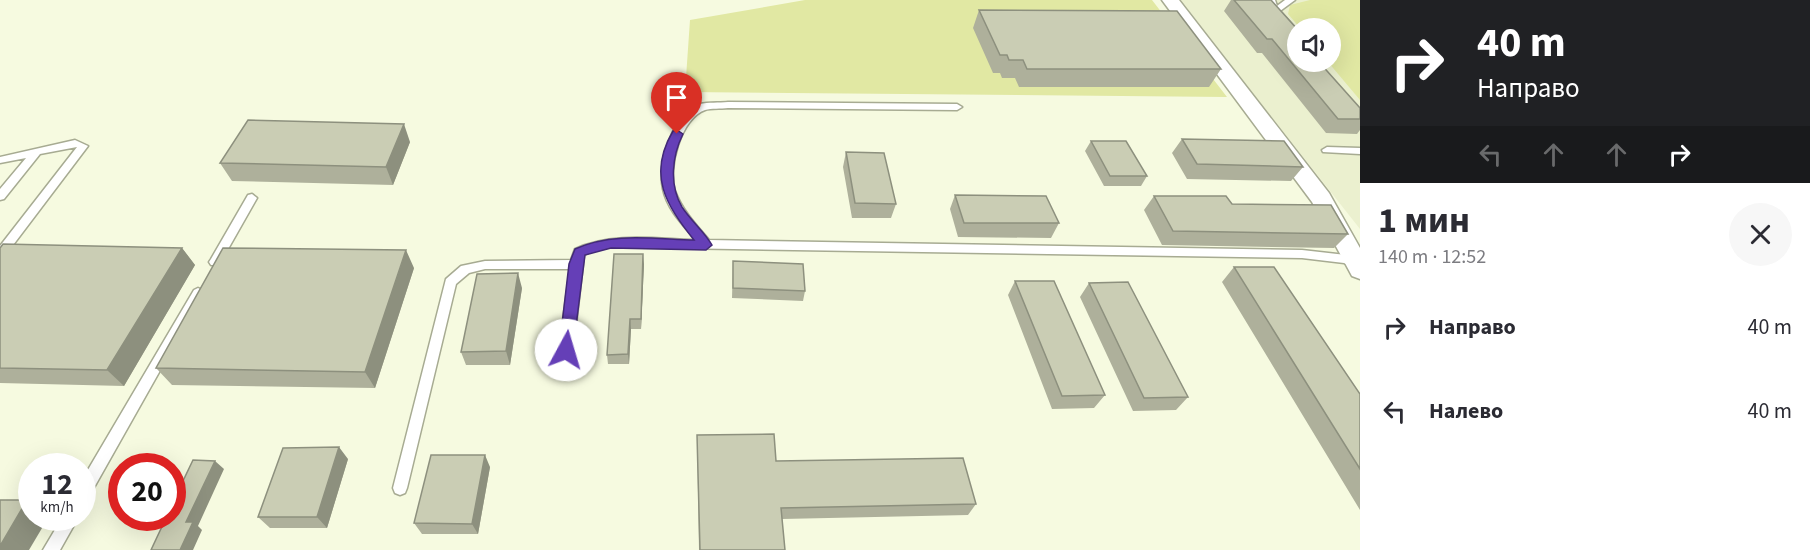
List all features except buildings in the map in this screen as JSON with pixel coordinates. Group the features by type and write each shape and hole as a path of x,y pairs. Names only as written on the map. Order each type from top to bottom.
{"street":[{"path":"1170,0 1321,198 1359,268"}],"lane":[{"path":"1271,0 1275,11 1287,25"},
{"path":"1275,11 1291,0"},
{"path":"706,245 677,209 668,188 670,149 685,119 702,107 739,105 957,108"},
{"path":"0,160 75,143 83,146 0,254"},
{"path":"1327,150 1360,151"},
{"path":"0,196 37,152"},
{"path":"96,471 252,198"},
{"path":"566,350 579,252 592,246 611,243 1302,254 1346,259 1359,268"},
{"path":"400,488 450,282 465,269 485,265 576,264"},
{"path":"51,550 62,531"}],"shaded area":[{"path":"1181,0 1360,0 1360,229 1266,110"}],"green space":[{"path":"805,0 1152,0 1227,97 685,92 690,20"},
{"path":"1310,0 1360,0 1360,100 1336,72 1341,72 1341,18 1291,18 1288,14 1290,5"}],"route":[{"path":"566,350 579,252 592,246 611,243 706,245 677,209 668,188 670,149 677,134"}]}
